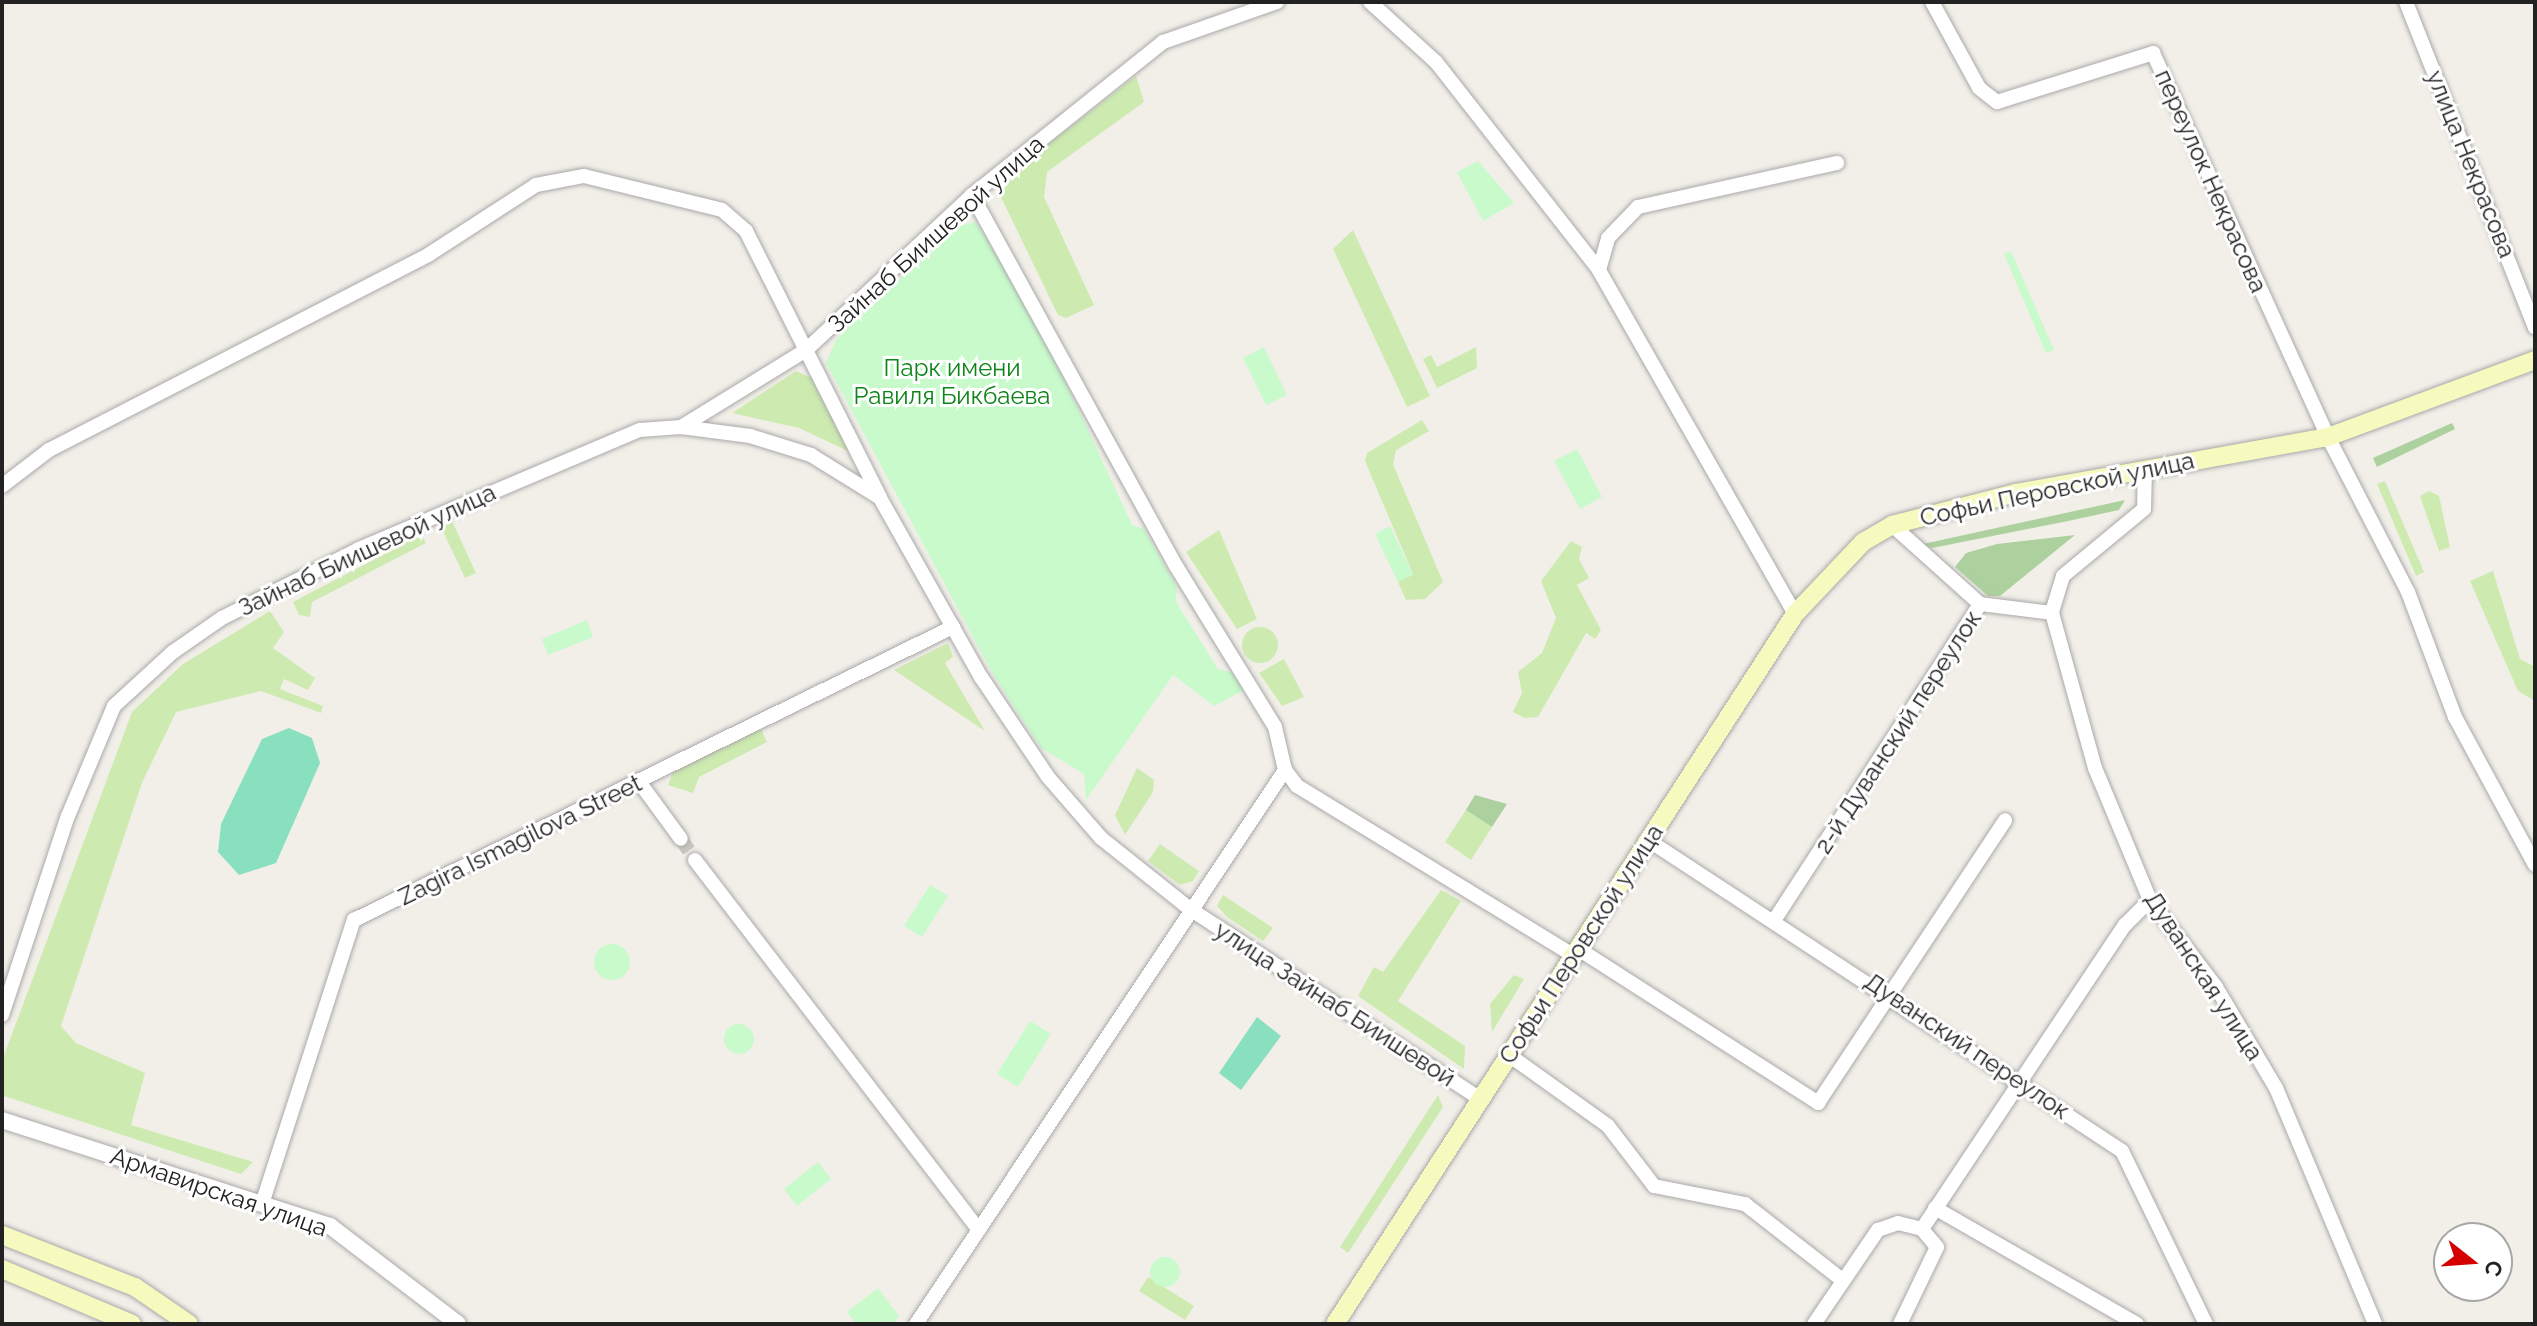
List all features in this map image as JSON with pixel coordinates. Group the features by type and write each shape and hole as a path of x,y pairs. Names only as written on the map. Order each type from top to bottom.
{"main road":[{"name":"Софьи Перовской улица","path":"1340,1322 1575,951 1795,614 1833,567 1892,525 2145,469 2328,437 2535,360"},
{"path":"2,1235 135,1287 189,1324"},
{"path":"2,1269 132,1324"}],"street":[{"name":"Зайнаб Биишевой улица","path":"681,427 806,350 972,195 1163,42 1277,2"},
{"path":"1370,2 1436,62 1599,270 1795,614"},
{"name":"переулок Некрасова","path":"1932,2 1979,88 1997,102 2153,53 2328,437"},
{"name":"улица Некрасова","path":"2406,2 2535,327"},
{"path":"1599,270 1608,238 1638,207 1837,163"},
{"path":"2,486 49,450 428,255 536,185 584,176 722,210 746,231 880,498"},
{"path":"972,195 1176,566 1275,727 1285,770 1297,786 1575,951 1818,1103 2005,820"},
{"name":"Зайнаб Биишевой улица","path":"2,1015 68,816 114,706 173,652 222,618 359,549 625,435 681,427 750,436 811,455 880,498 953,627 1048,777 1101,838 1190,909"},
{"path":"2328,437 2408,592 2455,717 2535,865"},
{"path":"2052,613 2063,576 2144,509 2145,469"},
{"path":"1892,525 1980,604"},
{"name":"2-й Дуванский переулок","path":"1775,919 1980,604 2052,613"},
{"name":"Дуванская улица","path":"2052,613 2095,768 2150,900 2216,987 2276,1088 2375,1324"},
{"name":"Zagira Ismagilova Street","path":"262,1204 354,920 640,783 953,627"},
{"path":"916,1324 1285,770"},
{"path":"640,783 681,839"},
{"name":"Дуванский переулок","path":"1648,840 2021,1079 2122,1151 2206,1324"},
{"path":"695,860 979,1230"},
{"path":"1922,1229 2125,925 2150,900"},
{"name":"улица Зайнаб Биишевой","path":"1190,909 1480,1099"},
{"path":"1509,1055 1608,1126 1654,1186 1745,1204 1841,1279"},
{"name":"Армавирская улица","path":"2,1120 330,1226 458,1324"},
{"path":"1935,1208 2137,1324"},
{"path":"1814,1324 1841,1279 1878,1230 1898,1223 1922,1229 1937,1247 1900,1324"}],"green space":[{"path":"1136,76 1144,102 1047,172 1044,197 1094,305 1066,318 1058,315 999,193 1037,153"},
{"path":"1478,161 1514,203 1483,221 1457,172"},
{"name":"Парк имени Равиля Бикбаева","path":"976,222 1043,333 1132,525 1144,529 1177,587 1176,602 1218,669 1238,674 1246,689 1214,706 1173,675 1086,800 1084,774 1041,748 993,674 826,363 836,340 955,226"},
{"path":"1353,230 1430,396 1407,407 1333,249"},
{"path":"2011,251 2054,350 2046,353 2004,254"},
{"path":"1264,347 1287,395 1266,405 1243,358"},
{"path":"1476,347 1477,368 1437,388 1423,359 1431,355 1437,367"},
{"path":"796,371 814,379 850,452 799,428 732,413"},
{"path":"1422,420 1429,431 1396,450 1393,464 1443,582 1425,599 1406,600 1398,582 1413,574 1365,461 1367,453"},
{"path":"2452,423 2455,429 2377,467 2373,458"},
{"path":"1577,449 1602,497 1580,509 1554,461"},
{"path":"2385,481 2424,572 2416,576 2377,484"},
{"path":"2429,491 2439,496 2450,547 2439,551 2420,496"},
{"path":"2125,500 2119,510 1932,548 1923,544"},
{"path":"452,521 476,573 465,578 441,527"},
{"path":"1390,526 1413,575 1398,582 1375,534"},
{"path":"1219,530 1257,619 1237,629 1186,552"},
{"path":"421,535 426,543 312,602 310,617 299,615 293,602"},
{"path":"2075,535 2000,596 1988,596 1955,567 1966,553 1997,544"},
{"path":"1571,541 1582,547 1579,559 1589,578 1577,585 1601,630 1595,639 1586,633 1538,717 1525,718 1513,712 1522,693 1518,672 1542,653 1556,618 1541,581"},
{"path":"2493,571 2520,659 2535,667 2535,701 2518,691 2470,581"},
{"path":"270,611 284,632 273,648 315,678 308,690 284,679 280,689 323,706 321,713 261,691 176,712 142,783 61,1026 76,1043 145,1073 131,1125 253,1162 241,1174 4,1096 2,1061 132,712 183,664"},
{"path":"587,620 593,637 548,655 542,639"},
{"path":"1260,627 1273,632 1278,645 1273,658 1260,663 1247,658 1242,645 1247,632"},
{"path":"948,643 953,657 945,663 985,731 894,670"},
{"path":"1284,659 1304,697 1282,706 1259,673"},
{"path":"760,727 767,742 699,777 693,793 668,785 673,772"},
{"path":"289,728 312,738 320,763 276,863 239,875 218,852 221,824 262,739"},
{"path":"1137,768 1154,780 1153,792 1125,835 1115,815"},
{"path":"1475,795 1507,804 1492,827 1466,810"},
{"path":"1466,810 1492,827 1471,860 1445,842"},
{"path":"1160,844 1199,871 1193,881 1180,885 1148,861"},
{"path":"930,885 948,896 922,937 904,926"},
{"path":"1441,890 1461,901 1398,1001 1465,1046 1464,1069 1358,996 1374,967 1383,972"},
{"path":"1223,895 1273,928 1263,941 1227,917 1217,906"},
{"path":"612,944 625,949 630,962 625,975 612,980 599,975 594,962 599,949"},
{"path":"1514,975 1524,979 1492,1032 1490,1004"},
{"path":"1257,1017 1281,1036 1241,1090 1219,1073"},
{"path":"1030,1021 1051,1034 1018,1087 997,1074"},
{"path":"739,1024 750,1028 754,1039 750,1050 739,1054 728,1050 724,1039 728,1028"},
{"path":"1438,1095 1443,1107 1348,1253 1340,1247"},
{"path":"818,1162 831,1179 797,1206 784,1189"},
{"path":"1165,1257 1176,1261 1180,1272 1176,1283 1165,1287 1154,1283 1150,1272 1154,1261"},
{"path":"1148,1277 1194,1306 1185,1320 1139,1291"},
{"path":"878,1288 899,1316 893,1324 856,1324 847,1312"}],"tunnel":[{"path":"681,839 695,860"}]}
